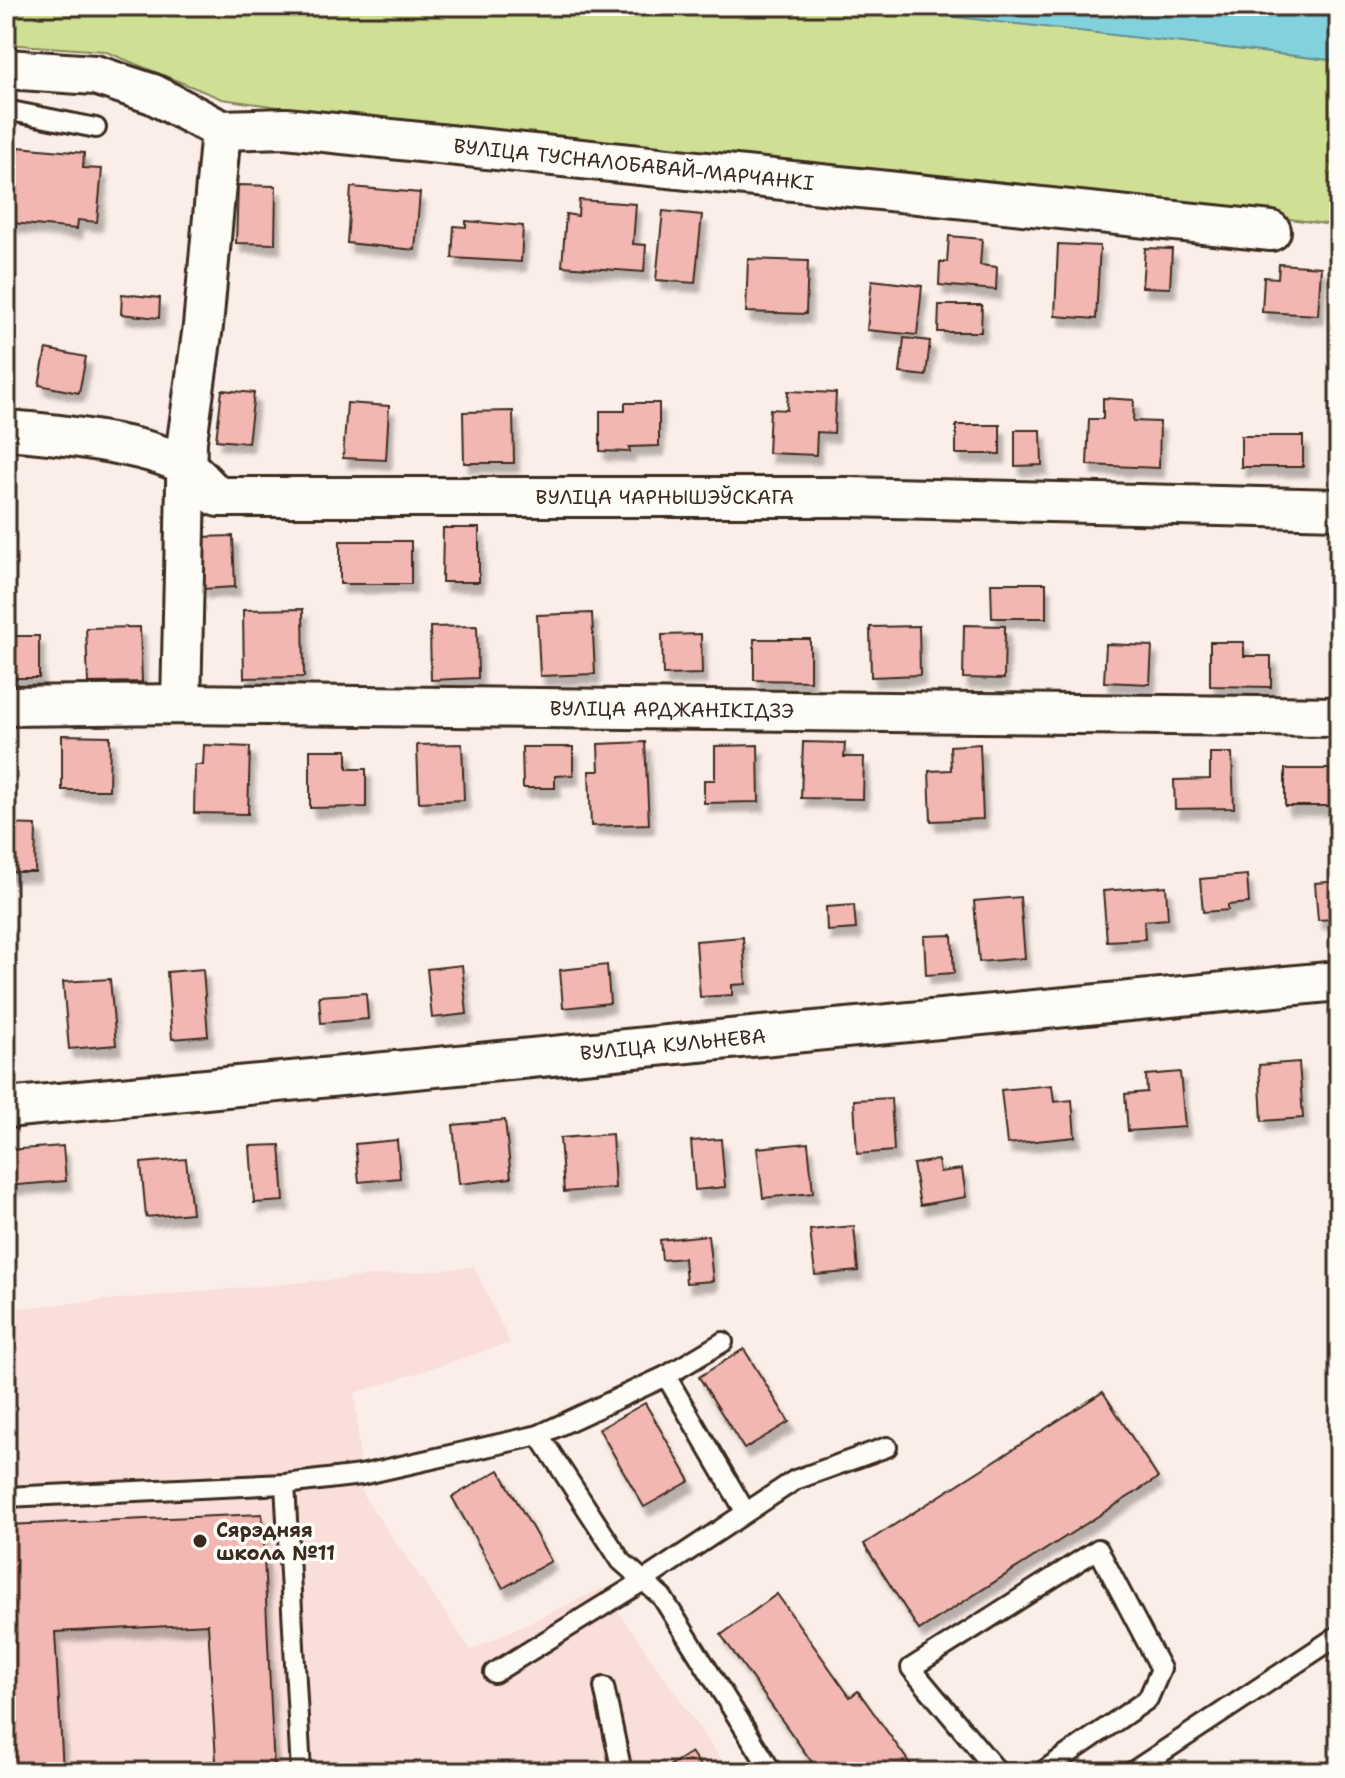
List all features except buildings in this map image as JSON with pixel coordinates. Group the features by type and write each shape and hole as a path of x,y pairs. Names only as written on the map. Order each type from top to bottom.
{"street":[{"name":"ВУЛІЦА ТУСНАЛОБАВАЙ-МАРЧАНКІ","path":"6,69 95,75 153,94 221,130 286,128 1271,231"},
{"path":"181,704 187,441 203,326 221,130"},
{"name":"ВУЛІЦА ЧАРНЫШЭЎСКАГА","path":"6,430 39,432 157,452 187,467 218,497 849,497 1339,509"},
{"name":"ВУЛІЦА АРДЖАНІКІДЗЭ","path":"6,706 181,704 1339,717"},
{"name":"ВУЛІЦА КУЛЬНЕВА","path":"6,1108 1339,981"}],"lane":[{"path":"6,110 96,128"},
{"path":"6,1497 285,1484 361,1475 539,1435 666,1376 723,1342"},
{"path":"666,1376 745,1511"},
{"path":"539,1435 621,1561 662,1597 772,1772"},
{"path":"494,1673 643,1581 795,1480 887,1447"},
{"path":"285,1484 301,1772"},
{"path":"998,1772 911,1668 1098,1549 1161,1669 1148,1699 1042,1772"},
{"path":"1132,1772 1339,1635"},
{"path":"604,1687 622,1772"}],"shaded area":[{"name":"Сярэдняя школа №11","path":"474,1267 510,1343 355,1393 362,1494 471,1650 602,1588 730,1772 6,1772 6,1309"}],"green space":[{"path":"6,6 869,6 1339,61 1339,226 222,99 104,51 6,44"}],"water":[{"path":"869,6 1339,6 1339,61 895,10"}],"place":[{"name":"Сярэдняя школа №11","path":"200,1541"}]}
